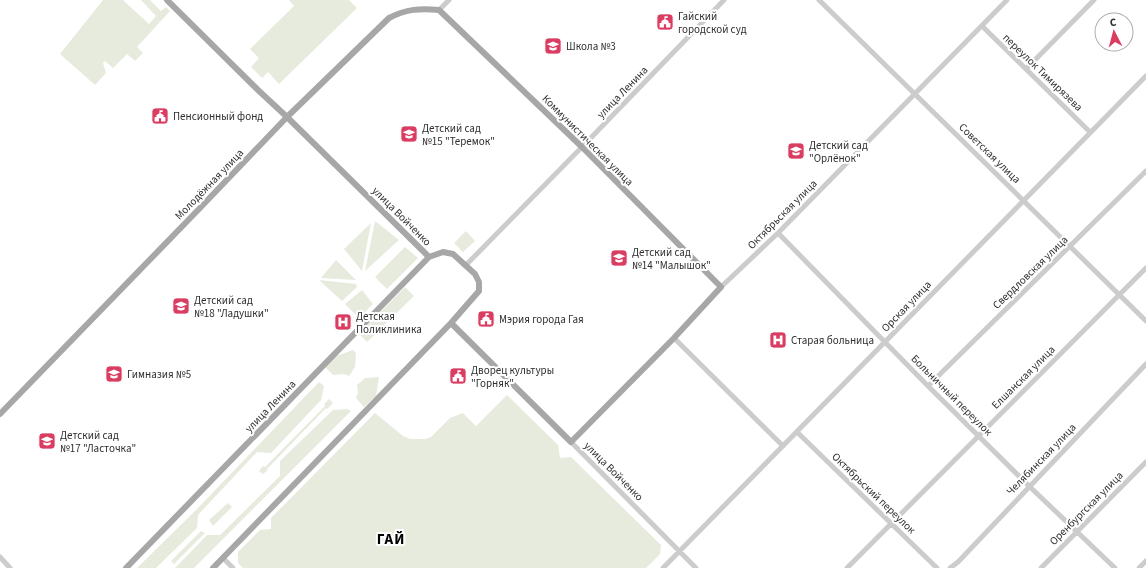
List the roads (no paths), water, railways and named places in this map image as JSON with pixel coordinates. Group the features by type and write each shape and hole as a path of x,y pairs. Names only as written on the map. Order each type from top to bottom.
{"main road":[{"name":"улица Войченко","path":"167,0 258,90 288,117 429,258 443,252 449,253 453,254 466,265 478,279 479,291 451,323 571,442"},
{"name":"Молодёжная улица","path":"0,414 288,117 390,18 400,12 412,9 439,10"},
{"name":"Коммунистическая улица","path":"439,10 582,147 721,287"},
{"name":"улица Ленина","path":"126,568 429,258"},
{"name":"Октябрьская улица","path":"571,442 674,338 721,287"},
{"path":"213,568 451,323"}],"street":[{"path":"439,10 449,0"},
{"name":"улица Ленина","path":"466,265 724,0"},
{"name":"Советская улица","path":"819,0 1146,321"},
{"name":"Октябрьская улица","path":"721,287 778,233 1007,0"},
{"path":"1026,69 1094,0"},
{"name":"переулок Тимирязева","path":"982,26 1090,132"},
{"name":"Орская улица","path":"663,568 1146,76"},
{"name":"Свердловская улица","path":"928,386 1146,171"},
{"name":"Больничный переулок","path":"778,233 978,436 1115,568"},
{"name":"Елшанская улица","path":"847,568 1146,268"},
{"path":"674,338 783,446"},
{"name":"Челябинская улица","path":"950,568 958,562 1146,364"},
{"name":"Октябрьский переулок","path":"797,432 937,568"},
{"name":"улица Войченко","path":"571,442 696,568"},
{"name":"Оренбургская улица","path":"1040,568 1146,462"},
{"path":"0,558 10,568"},
{"path":"223,558 232,568"},
{"path":"1139,568 1146,561"}],"place":[{"name":"Гайский городской суд","path":"665,22"},
{"name":"Школа №3","path":"553,46"},
{"name":"Пенсионный фонд","path":"160,116"},
{"name":"Детский сад №15 \"Теремок\"","path":"409,134"},
{"name":"Детский сад \"Орлёнок\"","path":"796,151"},
{"name":"Детский сад №14 \"Малышок\"","path":"619,258"},
{"name":"Детский сад №18 \"Ладушки\"","path":"181,306"},
{"name":"Мэрия города Гая","path":"486,319"},
{"name":"Детская Поликлиника","path":"343,322"},
{"name":"Старая больница","path":"778,340"},
{"name":"Гимназия №5","path":"114,374"},
{"name":"Дворец культуры \"Горняк\"","path":"458,376"},
{"name":"Детский сад №17 \"Ласточка\"","path":"47,441"}],"district":[{"name":"ГАЙ","path":"391,539"}]}
